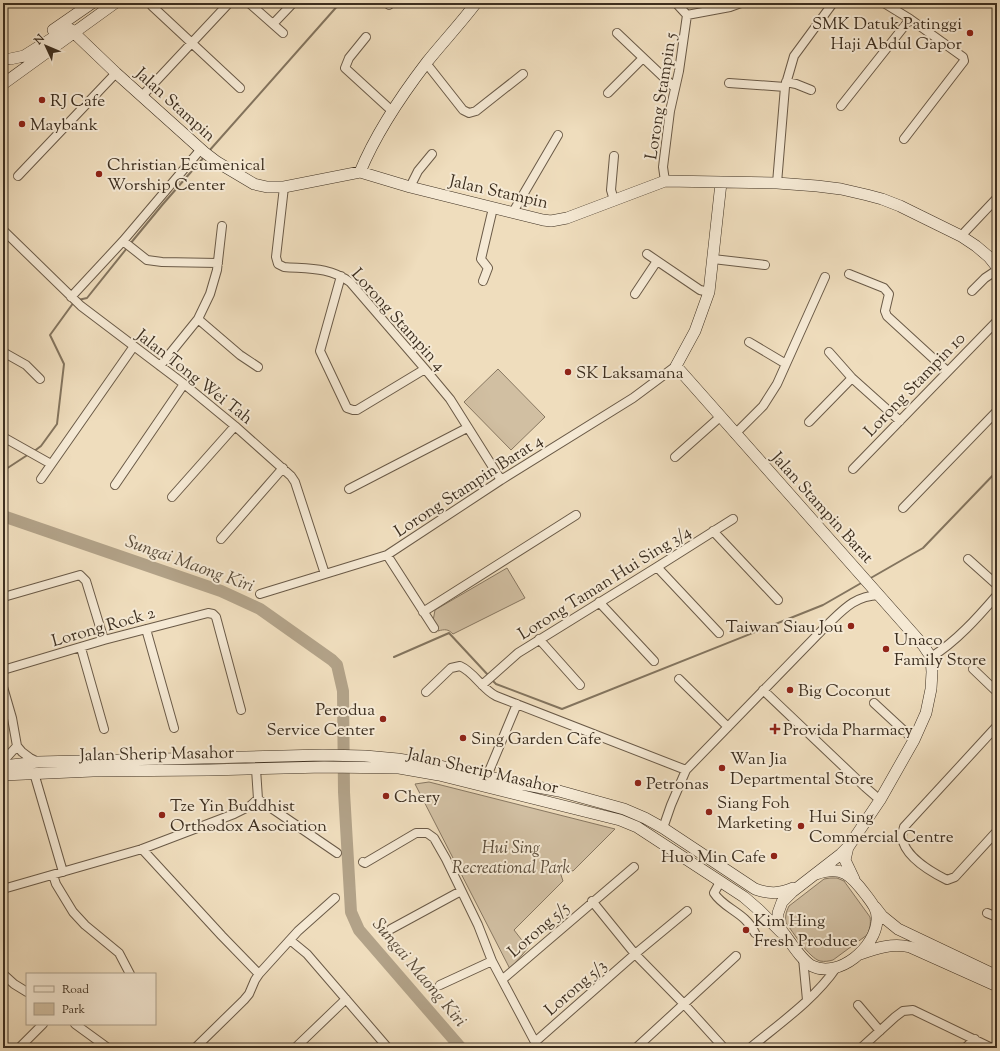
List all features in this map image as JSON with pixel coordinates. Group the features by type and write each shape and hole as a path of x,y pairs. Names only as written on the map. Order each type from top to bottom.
{"main road":[{"path":"7,62 92,3"},
{"path":"3,84 114,3"},
{"path":"360,172 367,155 392,111 426,63 473,4"},
{"path":"7,62 24,56 67,29 70,29 74,33"},
{"name":"Jalan Stampin","path":"74,33 202,151 216,162 254,184 268,187 284,187 360,172 410,187 543,220 567,218 665,181 777,183 817,186 882,199 900,206 961,236 980,249 997,267"},
{"path":"676,366 695,331 709,292 721,183"},
{"name":"Jalan Stampin Barat","path":"676,366 923,645 931,657"},
{"path":"931,657 932,672 930,698 926,713 914,740 880,800 841,854 802,884 782,902 778,913 779,925 803,958 808,963 819,968 836,968 858,954 884,946 900,945 910,947 997,986"},
{"name":"Jalan Sherip Masahor","path":"3,767 38,762 323,755 365,756 412,761 559,791 631,812 663,828 755,889 764,893 774,894 783,892 802,884"},
{"path":"3,767 29,767 34,773"},
{"name":"Jalan Sherip Masahor","path":"3,775 93,771 324,767 399,768 439,775 620,820 637,827 750,902 792,944"},
{"path":"848,846 845,860 855,880 882,916 898,929 997,976"},
{"path":"816,874 824,872 840,872 848,874 855,880"},
{"path":"858,954 873,936 877,918 875,907"}],"street":[{"path":"142,96 229,3"},
{"path":"249,3 283,33"},
{"path":"273,24 293,3"},
{"path":"676,3 688,15 730,7 741,3"},
{"path":"777,183 785,84 794,56 833,3"},
{"path":"884,3 910,19 963,57 964,61 904,139"},
{"path":"152,6 240,88"},
{"name":"Lorong Stampin 5","path":"665,181 663,167 669,118 679,71 688,15"},
{"path":"841,106 910,19"},
{"path":"616,32 675,88"},
{"path":"366,37 349,58 345,68 392,111"},
{"path":"608,93 643,58"},
{"path":"426,63 463,110 469,113 476,111 523,74"},
{"path":"18,176 116,73"},
{"path":"729,83 798,85 811,90"},
{"path":"513,212 558,135"},
{"path":"73,298 125,243 202,151"},
{"path":"410,187 418,171 432,154"},
{"path":"614,156 610,190 614,200"},
{"name":"Lorong Stampin 4","path":"284,187 276,257 278,264 284,267 328,271 341,276 350,282 450,399 501,480"},
{"path":"961,236 997,198"},
{"path":"483,281 488,268 481,258 493,208"},
{"path":"160,366 198,319 210,294 218,263 222,226"},
{"name":"Jalan Tong Wei Tah","path":"3,230 81,306 184,384 235,426 291,476 295,482 325,574"},
{"path":"125,243 147,260 162,262 218,263"},
{"path":"647,254 700,290 709,292"},
{"path":"713,259 765,265"},
{"path":"635,294 657,261"},
{"path":"972,291 985,278 997,270"},
{"path":"849,274 884,288 889,294 885,311 887,316 947,371"},
{"path":"341,276 320,352 347,408 358,410 425,368"},
{"path":"735,434 763,406 777,384 825,277"},
{"path":"198,319 258,367"},
{"name":"Lorong Stampin 10","path":"853,468 997,321"},
{"path":"748,342 786,364"},
{"path":"41,479 134,346"},
{"path":"3,352 26,365 40,379"},
{"path":"829,352 852,378 900,421"},
{"name":"Lorong Stampin Barat 4","path":"260,594 387,556 501,480 633,398 676,366"},
{"path":"809,422 852,378"},
{"path":"115,485 184,384"},
{"path":"903,508 997,411"},
{"path":"675,458 720,416"},
{"path":"172,497 235,426"},
{"path":"349,489 467,428"},
{"path":"3,437 51,464"},
{"path":"221,538 283,468"},
{"path":"423,612 576,515"},
{"name":"Lorong Taman Hui Sing 3/4","path":"484,684 518,653 539,639 657,567 733,518"},
{"path":"713,531 778,600"},
{"path":"387,556 434,628"},
{"path":"968,559 997,585"},
{"path":"657,567 719,633"},
{"path":"7,596 80,575 86,581 104,640"},
{"path":"663,828 686,770 846,607 855,600 868,595 879,595"},
{"path":"931,657 939,652 977,618 997,595"},
{"path":"599,602 654,661"},
{"name":"Lorong Rock 2","path":"3,670 104,640 208,613 213,614 216,617 241,710"},
{"path":"146,629 174,728"},
{"path":"539,639 580,685"},
{"path":"81,648 104,729"},
{"path":"426,692 451,668 460,666 466,669 484,684 490,693 496,696 686,770"},
{"path":"973,669 997,692"},
{"path":"679,679 728,727"},
{"path":"3,687 12,718 17,746 22,752 38,762"},
{"path":"763,690 880,800"},
{"path":"874,703 914,740"},
{"path":"487,776 517,704"},
{"path":"997,726 904,827 902,837 907,851 935,874 947,880 955,877 997,831"},
{"path":"3,760 7,758 17,746"},
{"path":"256,769 258,800"},
{"path":"34,773 63,872"},
{"path":"3,889 142,849 234,814 258,800"},
{"path":"258,800 337,853"},
{"path":"363,862 367,862 416,833 427,833 434,838 478,925 492,961 538,1045"},
{"path":"142,849 259,974"},
{"name":"Lorong 5/5","path":"503,979 592,901 634,867"},
{"path":"53,875 56,884 73,912 85,925 119,953 129,973"},
{"path":"720,882 714,893 742,916 751,925 754,933"},
{"path":"391,929 461,891"},
{"path":"199,1047 244,1000 249,994 259,974 290,940 335,898"},
{"path":"592,901 635,954 684,1004 724,1048"},
{"name":"Lorong 5/3","path":"538,1045 635,954 687,911"},
{"path":"987,914 997,917"},
{"path":"290,940 307,954 388,1048"},
{"path":"636,1048 736,956"},
{"path":"803,958 807,1000"},
{"path":"440,985 492,961"},
{"path":"750,1048 807,1000 827,981 836,968"},
{"path":"3,974 14,984 26,991"},
{"path":"295,1048 346,999"},
{"path":"858,1005 880,1031"},
{"path":"861,1048 903,1011 913,1010 992,1048"},
{"path":"19,1048 34,1035 42,1025"},
{"path":"76,1025 108,1048"},
{"path":"965,1048 974,1039"}],"green space":[{"path":"498,369 545,417 511,450 464,402"},
{"path":"507,568 525,598 453,634 446,630 438,631 433,621 435,610"},
{"name":"Hui Sing Recreational Park","path":"429,782 615,829 573,871 563,868 560,872 563,881 514,930 528,948 510,969 415,784"},
{"path":"837,878 844,881 870,917 870,924 867,935 833,960 820,961 811,955 786,923 786,912 789,906 824,879"}],"waterway":[{"path":"209,151 340,3"},
{"path":"130,244 205,156"},
{"path":"78,300 87,298 127,248"},
{"path":"33,452 41,446 57,424 64,364 50,335 74,302"},
{"path":"3,471 29,454"},
{"path":"869,579 923,548 997,471"},
{"name":"Sungai Maong Kiri","path":"3,516 221,591 260,609 337,665 343,691 344,792 351,912 359,930 461,1048"},
{"path":"491,679 496,684 562,709 823,605 863,582"},
{"path":"394,657 449,633 488,675"}],"place":[{"name":"SMK Datuk Patinggi Haji Abdul Gapor","path":"970,33"},
{"name":"RJ Cafe","path":"42,100"},
{"name":"Maybank","path":"22,124"},
{"name":"Christian Ecumenical Worship Center","path":"99,174"},
{"name":"SK Laksamana","path":"568,372"},
{"name":"Taiwan Siau Jou","path":"851,626"},
{"name":"Unaco Family Store","path":"886,649"},
{"name":"Big Coconut","path":"790,690"},
{"name":"Perodua Service Center","path":"383,719"},
{"name":"Provida Pharmacy","path":"775,729"},
{"name":"Sing Garden Cafe","path":"463,738"},
{"name":"Wan Jia Departmental Store","path":"722,768"},
{"name":"Petronas","path":"638,783"},
{"name":"Chery","path":"386,796"},
{"name":"Siang Foh Marketing","path":"709,812"},
{"name":"Tze Yin Buddhist Orthodox Asociation","path":"162,815"},
{"name":"Hui Sing Commercial Centre","path":"801,826"},
{"name":"Huo Min Cafe","path":"774,856"},
{"name":"Kim Hing Fresh Produce","path":"746,930"}]}
